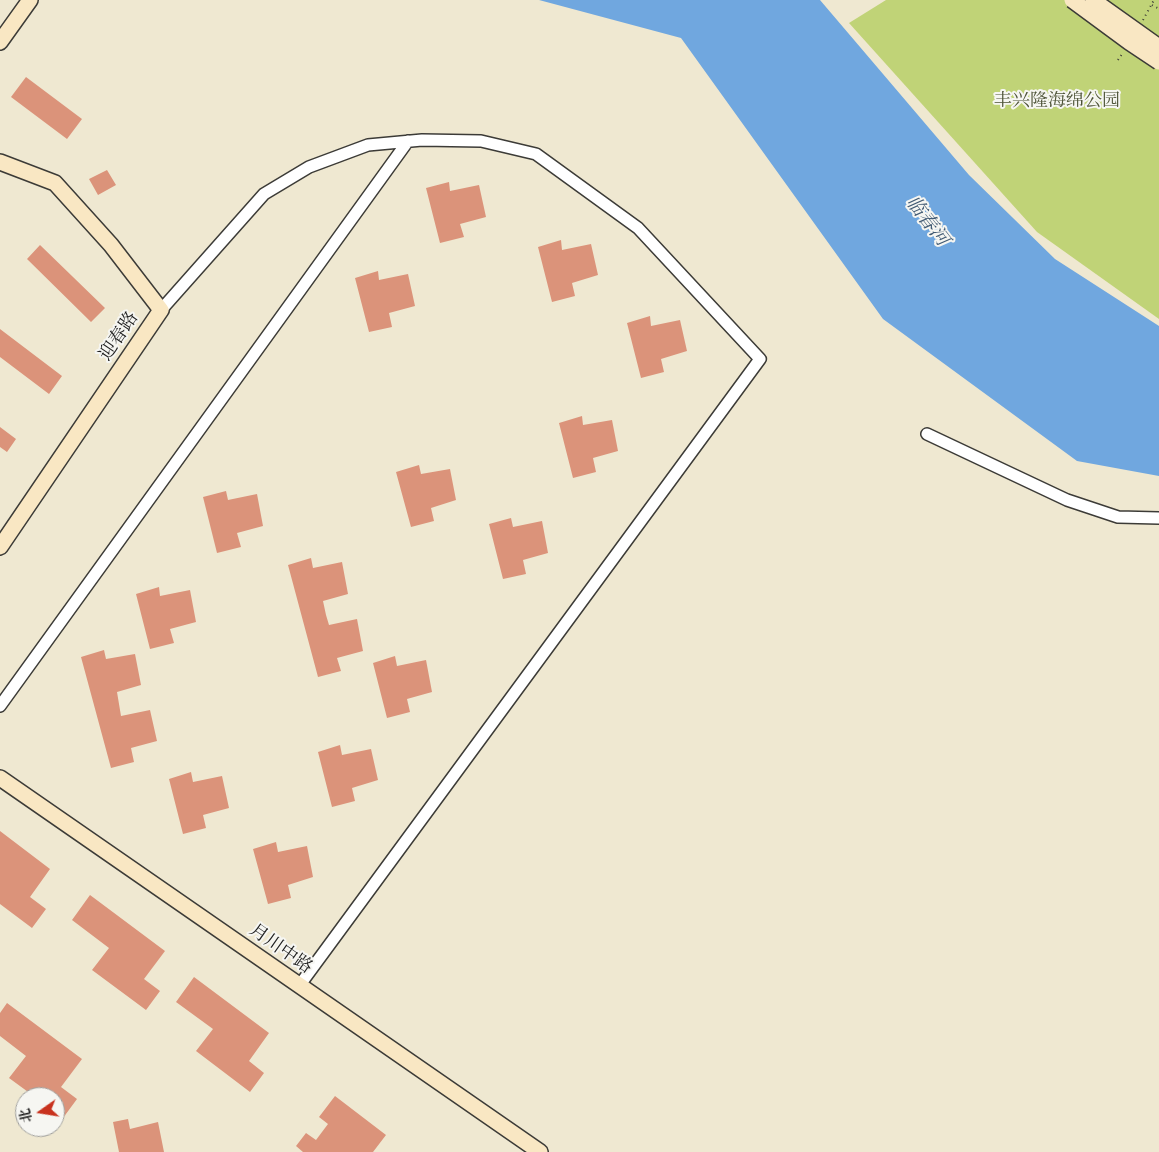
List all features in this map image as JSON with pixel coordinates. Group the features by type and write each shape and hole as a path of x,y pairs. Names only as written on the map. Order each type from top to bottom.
{"street":[{"path":"0,42 30,0"},
{"path":"1072,0 1159,62"},
{"path":"1093,0 1159,47"},
{"path":"161,310 264,194 309,167 368,145 408,141 481,141 536,154 638,228 760,359 299,986"},
{"path":"0,706 408,141"},
{"name":"迎春路","path":"0,162 55,183 111,245 161,310 0,547"},
{"path":"927,434 1067,500 1118,517 1159,518"},
{"name":"月川中路","path":"0,778 535,1150"}],"path":[{"path":"1152,5 1159,9"}],"green space":[{"name":"丰兴隆海绵公园","path":"886,0 1159,0 1159,319 1037,232 849,23"}],"water":[{"name":"临春河","path":"539,0 820,0 969,175 1055,259 1159,326 1159,476 1077,461 883,319 681,38"}],"building":[{"path":"26,77 82,119 67,139 11,97"},
{"path":"107,170 116,185 98,195 89,179"},
{"path":"449,182 450,191 479,185 486,217 460,224 464,237 440,243 426,188"},
{"path":"561,240 562,250 591,244 598,275 572,283 575,296 552,302 538,247"},
{"path":"40,245 105,308 91,322 27,259"},
{"path":"378,271 379,280 408,274 415,306 389,313 392,327 369,332 355,278"},
{"path":"650,316 651,326 680,320 687,351 661,359 664,372 641,378 627,323"},
{"path":"0,329 62,376 49,394 0,357"},
{"path":"582,416 583,425 612,420 618,451 593,458 596,472 573,478 559,423"},
{"path":"0,427 16,439 7,452 0,447"},
{"path":"419,465 421,474 450,469 456,500 431,508 434,521 411,527 396,472"},
{"path":"226,491 228,500 257,494 263,526 237,533 241,547 217,553 203,497"},
{"path":"511,518 513,527 542,521 548,553 523,560 526,574 503,579 489,524"},
{"path":"311,558 313,568 342,562 348,594 323,601 326,615 329,625 357,619 363,651 337,658 341,671 318,677 288,565"},
{"path":"159,587 160,596 190,590 196,622 170,629 174,643 150,649 136,594"},
{"path":"104,650 106,659 135,654 141,685 117,692 121,716 150,710 157,741 131,748 134,762 111,768 81,657"},
{"path":"395,656 397,666 426,660 432,692 407,699 410,712 387,718 373,663"},
{"path":"340,745 342,755 371,749 378,780 352,788 355,801 332,807 318,752"},
{"path":"191,772 193,782 222,776 229,808 203,815 206,828 183,834 169,779"},
{"path":"0,831 50,869 30,897 46,909 32,928 0,904"},
{"path":"276,842 278,852 307,846 313,877 288,885 291,898 268,904 253,849"},
{"path":"90,895 165,951 144,979 160,991 146,1010 92,970 109,948 72,920"},
{"path":"194,977 269,1033 249,1061 264,1073 250,1092 196,1051 213,1029 176,1002"},
{"path":"7,1003 82,1059 61,1087 21,1087 9,1078 26,1056 0,1036 0,1013"},
{"path":"65,1090 77,1099 65,1115"},
{"path":"335,1096 386,1135 373,1152 303,1152 296,1146 306,1133 316,1140 328,1124 319,1117"},
{"path":"128,1119 130,1129 158,1122 164,1152 119,1152 113,1122"}]}
